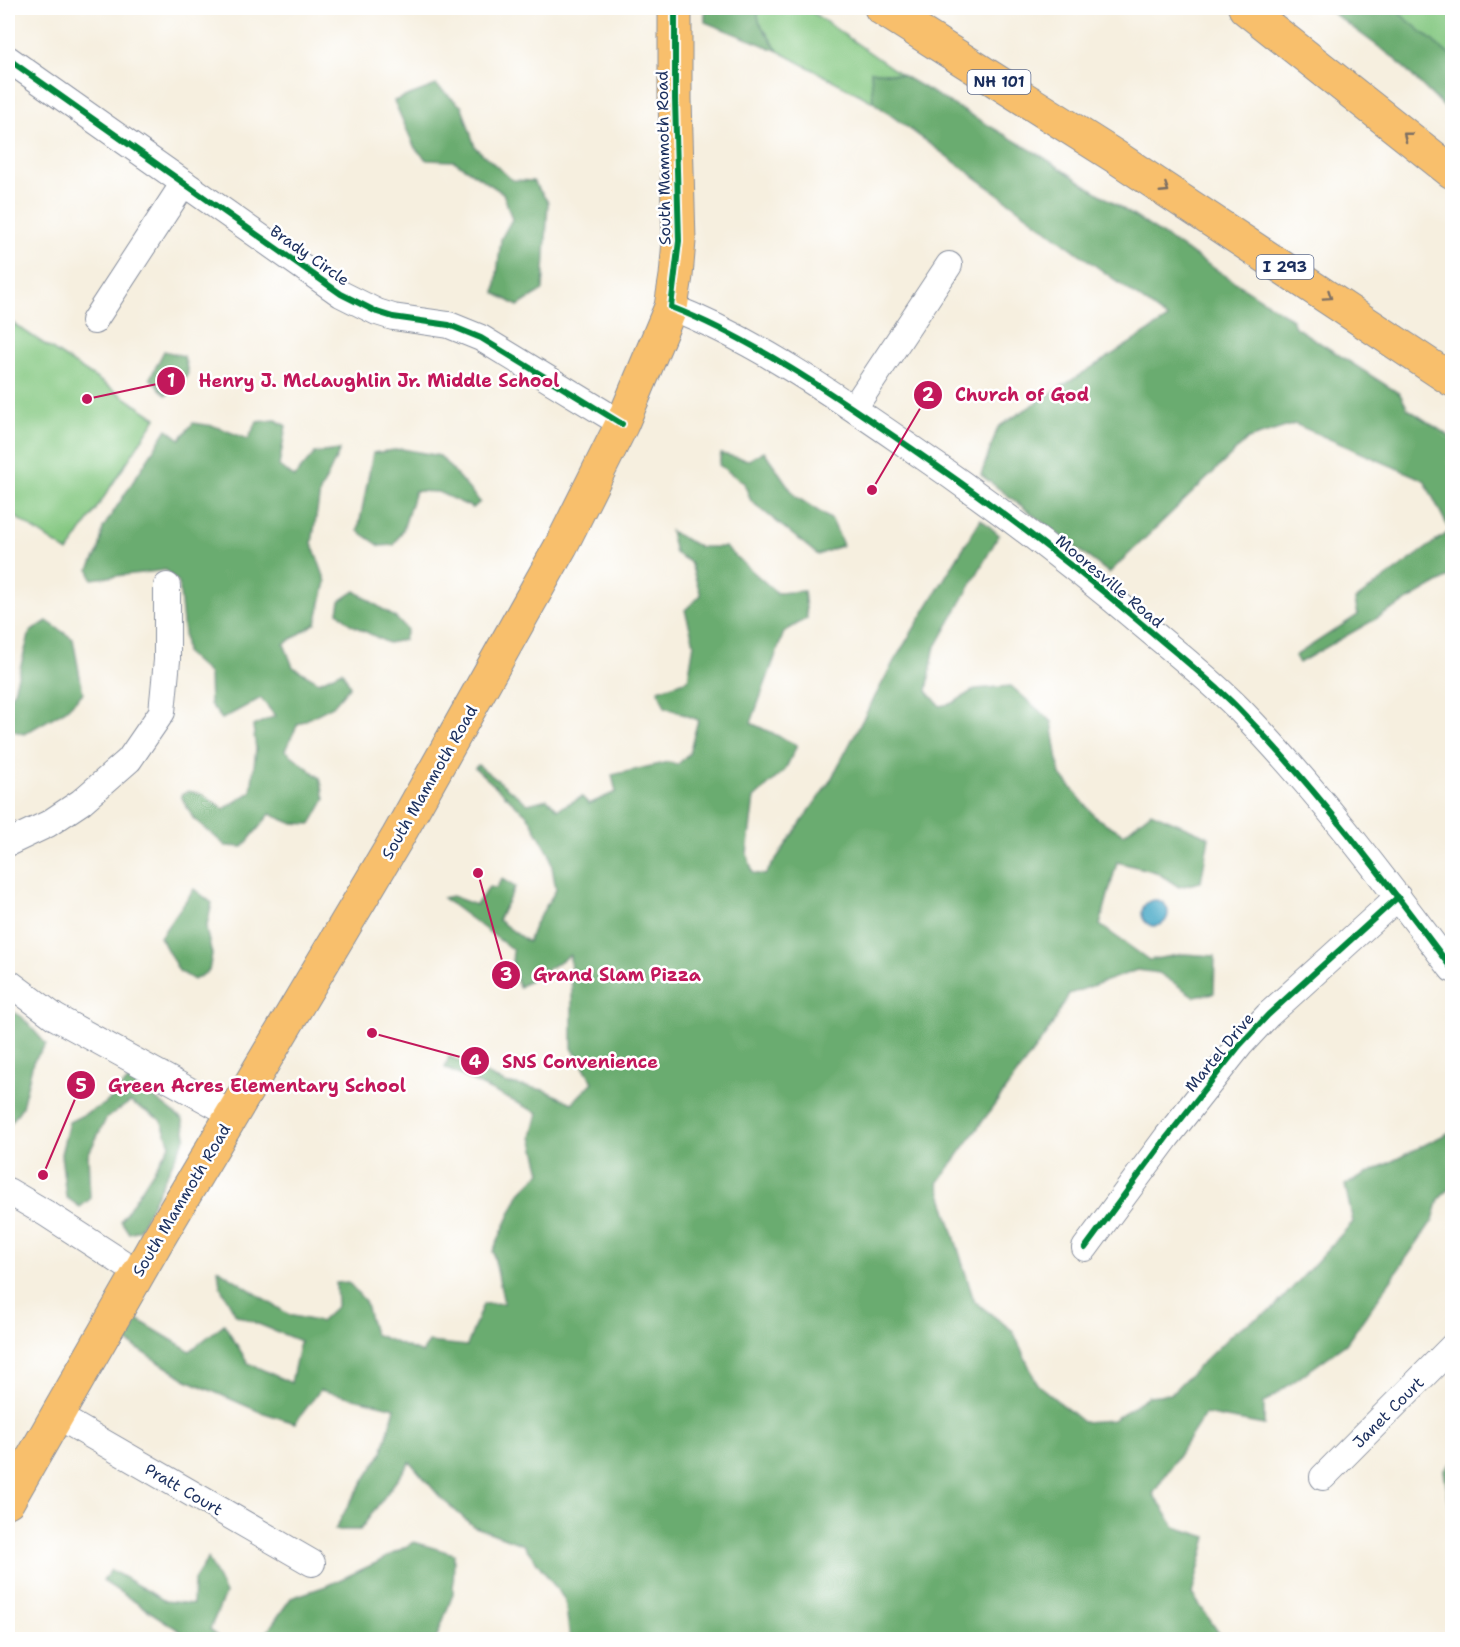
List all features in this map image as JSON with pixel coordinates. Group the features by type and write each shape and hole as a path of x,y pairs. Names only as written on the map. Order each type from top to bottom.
{"main road":[{"name":"South Mammoth Road","path":"8,1501 138,1274 397,838 517,628 622,424 671,307 679,242 675,8"},
{"name":"NH 101","path":"881,8 1116,157"},
{"name":"I 293","path":"909,8 1116,157 1452,380"},
{"path":"1245,8 1452,172"}],"street":[{"name":"Brady Circle","path":"8,59 341,294 358,304 393,317 465,330 622,424"},
{"path":"94,321 184,183"},
{"path":"854,408 949,265"},
{"name":"Mooresville Road","path":"671,307 709,322 854,408 1039,539 1196,669 1237,707 1319,797 1452,969"},
{"path":"8,843 48,824 81,802 129,760 162,712 167,660 167,586"},
{"name":"Martel Drive","path":"1085,1248 1167,1137 1240,1045 1268,1015 1398,897"},
{"path":"8,982 55,1017 232,1114"},
{"path":"8,1191 138,1274"},
{"name":"Janet Court","path":"1323,1478 1452,1347"},
{"name":"Pratt Court","path":"56,1415 312,1563"}],"green space":[{"path":"705,8 757,8 759,22 778,51 705,22"},
{"path":"757,8 806,8 902,75 871,71 873,102 778,51 759,22"},
{"path":"1326,8 1393,8 1452,57 1452,115 1394,58"},
{"path":"1452,8 1452,57 1395,10"},
{"path":"871,71 902,75 1043,157 1292,319 1295,327 1400,394 1408,409 1452,438 1452,575 1299,663 1295,656 1358,615 1355,600 1450,531 1424,480 1295,424 1248,439 1109,573 981,475 998,427 1168,319 873,102"},
{"path":"436,85 462,107 475,147 512,180 533,181 548,202 543,290 518,306 495,293 501,239 512,219 503,193 454,161 427,160 415,148 394,101"},
{"path":"8,320 156,418 68,552 8,512"},
{"path":"164,351 184,356 188,373 180,389 166,395 150,378"},
{"path":"276,420 286,426 279,466 294,477 315,453 340,450 320,492 312,543 326,582 316,623 284,644 293,667 319,682 342,671 350,686 333,706 298,724 285,750 320,778 325,799 311,824 291,823 270,814 243,847 226,846 193,818 181,796 188,791 202,794 224,809 251,792 256,749 253,726 275,716 261,698 222,719 210,704 209,674 186,653 179,583 166,570 92,579 89,569 99,550 103,528 167,429 180,439 193,423 214,426 248,439 257,422"},
{"path":"402,449 440,456 480,502 473,508 438,492 415,491 403,530 394,545 380,546 358,531 373,453"},
{"path":"764,451 795,496 832,520 843,545 818,555 751,501 744,483 719,465 721,454 749,460"},
{"path":"981,519 999,535 934,650 927,691 940,706 953,703 975,689 1011,686 1052,722 1060,774 1096,818 1124,834 1151,812 1209,837 1201,882 1179,887 1156,872 1117,862 1100,925 1149,960 1184,954 1215,956 1214,993 1195,997 1159,973 1137,970 1069,994 1051,1027 938,1183 974,1301 1013,1331 1037,1384 1083,1422 1113,1420 1148,1396 1170,1394 1235,1331 1273,1309 1353,1222 1345,1185 1452,1131 1452,1186 1439,1199 1433,1220 1346,1344 1264,1403 1264,1425 1205,1414 1153,1494 1175,1527 1207,1537 1192,1594 1223,1639 570,1639 565,1600 524,1545 473,1526 441,1498 410,1462 360,1530 335,1530 382,1453 395,1408 320,1390 295,1423 258,1411 187,1380 121,1338 132,1316 190,1351 224,1324 248,1363 291,1383 300,1341 236,1315 220,1286 218,1269 289,1315 320,1322 337,1306 336,1283 348,1282 365,1301 374,1334 422,1353 429,1342 467,1346 483,1304 504,1303 493,1251 520,1193 541,1172 532,1137 538,1113 445,1068 449,1056 505,1083 544,1090 572,1103 593,1082 572,1048 570,955 519,987 512,964 513,950 443,898 452,896 476,905 489,887 496,888 502,879 515,887 498,920 528,942 535,924 556,890 550,855 528,816 475,768 478,765 528,804 547,799 558,809 582,797 589,804 616,792 612,775 668,762 677,765 689,754 698,720 665,707 658,690 688,680 694,643 685,610 701,595 690,562 675,553 670,531 700,547 725,547 777,593 804,591 807,618 784,632 751,723 797,745 785,770 754,798 747,854 753,873 765,875 830,781 894,661"},
{"path":"355,591 396,618 407,630 404,640 388,643 350,624 338,612 340,601"},
{"path":"47,621 73,639 83,693 66,710 24,734 8,729 8,699 13,694 30,632"},
{"path":"194,889 212,903 206,929 212,954 209,971 194,980 179,971 160,937"},
{"path":"8,1009 22,1017 46,1044 33,1062 22,1107 8,1127"},
{"path":"130,1079 183,1120 186,1136 139,1230 129,1233 121,1221 170,1145 161,1120 130,1102 106,1119 88,1155 90,1199 80,1207 66,1197 61,1154 69,1122 105,1104"},
{"path":"1452,1462 1452,1523 1444,1470"},
{"path":"414,1542 454,1554 453,1594 436,1639 262,1639 291,1598 326,1586"},
{"path":"208,1558 225,1594 210,1629 221,1639 192,1639 103,1581 111,1570 165,1601 193,1604 194,1580"}],"water":[{"path":"1155,900 1164,904 1168,913 1164,922 1155,926 1146,922 1142,913 1146,904"}],"cycle path":[{"path":"675,8 679,241 671,307 733,335 763,352 823,388 880,427 1024,529 1188,662 1238,708 1295,770 1349,835 1452,969"},
{"path":"8,59 341,294 377,312 393,317 449,325 481,338 622,424"},
{"path":"1085,1248 1167,1137 1240,1045 1268,1015 1398,897"}],"place":[{"name":"Henry J. McLaughlin Jr. Middle School","path":"87,399"},
{"name":"Church of God","path":"872,490"},
{"name":"Grand Slam Pizza","path":"478,873"},
{"name":"SNS Convenience","path":"372,1033"},
{"name":"Green Acres Elementary School","path":"43,1175"}]}
